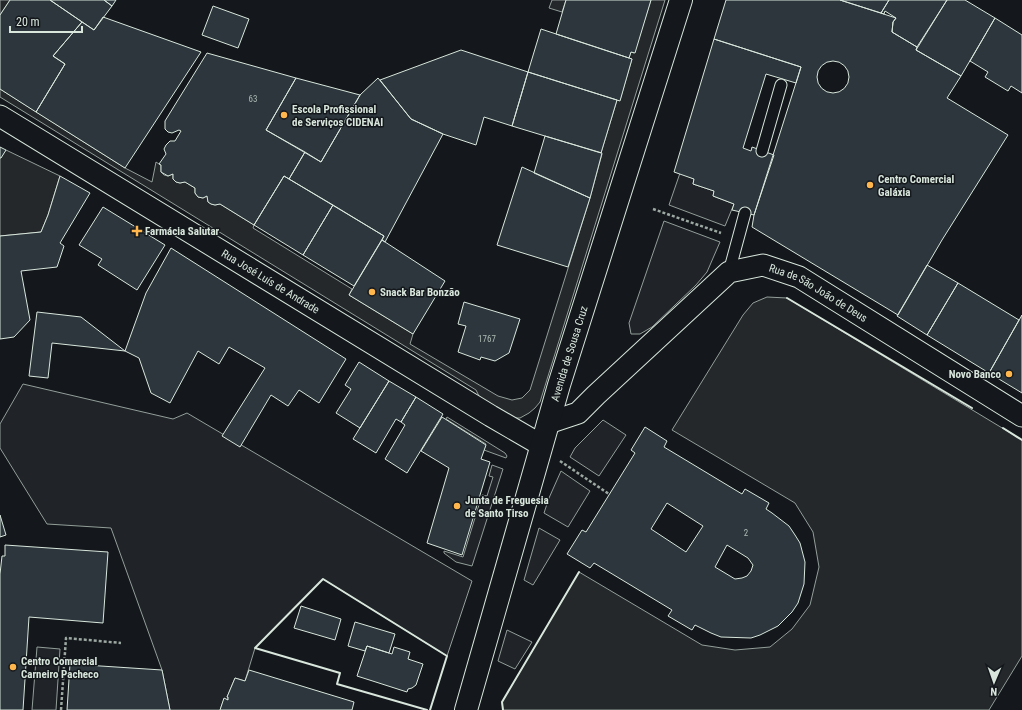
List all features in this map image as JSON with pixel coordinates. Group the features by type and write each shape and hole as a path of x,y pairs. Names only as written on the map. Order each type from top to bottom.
{"main road":[{"name":"Avenida de Sousa Cruz","path":"466,710 532,482 541,445 608,228 681,0"}],"street":[{"name":"Rua José Luís de Andrade","path":"0,116 484,412 541,445"},
{"name":"Rua de São João de Deus","path":"729,272 763,265 799,277 1022,416"},
{"path":"548,423 578,413 729,272"}],"lane":[{"path":"762,151 781,85"},
{"path":"729,272 745,213"}],"path":[{"path":"653,209 727,235"},
{"path":"560,461 609,494"},
{"path":"61,710 66,638 121,643"}],"shaded area":[{"path":"0,0 10,0 0,15"},
{"path":"552,0 566,0 562,12 549,8"},
{"path":"651,0 665,0 540,402 529,413 520,418 508,418 484,406 476,390 0,97 0,89 125,168 152,182 156,162 161,165 161,172 164,175 168,176 173,174 173,179 176,182 185,182 195,188 195,193 198,197 203,198 207,196 208,202 211,204 220,204 254,225 253,228 352,289 349,295 413,334 410,344 498,396 512,400 522,398 530,390 590,198 602,154 601,153 617,100 620,100 632,59 629,58 631,52 634,53"},
{"path":"6,150 60,176 41,232 0,236 0,158"},
{"path":"680,173 694,179 693,184 714,191 713,196 734,204 725,226 669,205"},
{"path":"664,221 720,242 707,272 696,285 652,327 640,334 631,334 629,323"},
{"path":"767,297 787,298 1022,440 1022,656 989,710 503,710 502,702 579,572 702,645 735,650 770,647 792,629 810,605 819,567 813,532 795,503 672,430 743,315 753,303"},
{"path":"23,384 173,419 187,413 472,581 447,656 323,579 255,648 245,681 235,678 227,697 228,700 224,699 220,710 170,710 162,670 111,528 47,524 0,448 0,424"},
{"path":"447,417 505,453 507,456 506,458 484,450 486,444 446,419"},
{"path":"603,420 626,435 599,476 570,457 575,448"},
{"path":"492,465 503,469 472,566 456,562 444,553 444,551 463,557 482,495 487,496 493,477 489,476"},
{"path":"561,471 590,491 568,527 544,513"},
{"path":"539,528 560,540 533,585 524,580"},
{"path":"507,630 532,642 515,669 498,661"},
{"path":"37,647 60,649 56,710 32,710"}],"building":[{"path":"10,0 50,0 82,22 53,56 65,64 36,112 0,89 0,15"},
{"path":"50,0 104,0 112,6 94,30"},
{"path":"104,0 116,0 112,6"},
{"path":"566,0 651,0 635,53 631,52 629,58 556,34"},
{"name":"Centro Comercial Galáxia","path":"726,0 840,0 896,18 893,22 892,32 917,47 916,50 961,76 947,98 1008,135 942,240 898,315 752,227 754,215 801,67 714,39"},
{"path":"840,0 889,0 881,13"},
{"path":"889,0 947,0 917,47 892,32 893,22 896,18 885,11 884,14 881,13"},
{"path":"947,0 965,0 995,18 961,76 916,50"},
{"path":"213,6 249,19 238,48 202,35"},
{"path":"103,17 201,52 125,168 36,112 65,64 53,56 82,22 94,30"},
{"path":"995,18 1022,35 1022,93 1011,86 1008,91 985,77 988,72 970,61"},
{"path":"541,29 632,59 620,101 528,72"},
{"path":"714,39 801,67 796,83 766,74 743,148 751,151 752,147 774,155 754,215 732,210 734,204 713,196 714,191 693,184 694,179 674,172"},
{"path":"461,50 528,72 512,126 484,117 476,145 443,134 411,119 380,80"},
{"path":"207,53 296,78 266,130 305,152 289,179 284,176 254,225 220,204 211,204 208,202 207,196 203,198 198,197 195,193 195,188 185,182 176,182 173,179 173,174 168,176 161,172 161,165 159,164 166,154 164,149 170,141 175,141 181,131 179,130 172,133 168,132 165,129 165,121"},
{"path":"830,61 836,61 845,65 849,77 845,89 836,93 830,93 821,89 817,80 817,74 821,65"},
{"path":"528,72 617,100 601,153 512,126"},
{"path":"296,78 360,95 321,162 266,130"},
{"path":"378,78 411,119 443,134 385,242 382,240 384,236 289,179 305,152 321,162 360,95"},
{"path":"545,136 602,153 590,198 534,173"},
{"path":"0,147 6,150 1,158 0,158"},
{"path":"522,167 590,198 568,267 497,245"},
{"path":"60,176 90,193 60,243 64,246 57,267 21,271 30,320 14,337 0,339 0,236 41,232"},
{"path":"284,176 333,205 303,255 254,225"},
{"path":"333,205 384,236 354,286 303,255"},
{"path":"103,207 165,245 137,290 98,265 102,259 79,245"},
{"path":"382,240 445,281 413,334 349,295"},
{"path":"171,248 346,359 319,403 299,390 288,406 271,395 240,447 222,436 265,368 229,347 219,364 198,351 170,403 151,393 139,358 125,351 146,293"},
{"path":"927,265 958,283 927,335 897,316"},
{"path":"958,283 1019,320 989,373 927,335"},
{"path":"464,302 520,319 509,353 495,361 481,357 480,360 458,352 466,326 458,324"},
{"path":"37,312 81,317 125,351 52,343 48,378 29,376"},
{"path":"1022,315 1022,393 989,373"},
{"path":"359,362 389,381 360,428 336,413 351,389 345,385"},
{"path":"389,381 416,397 401,422 396,419 376,453 353,439"},
{"path":"416,397 443,414 407,473 385,459 405,425 401,422"},
{"name":"Junta de Freguesia de Santo Tirso","path":"442,417 486,445 481,459 490,462 462,555 427,543 449,468 421,451"},
{"path":"645,427 667,441 664,447 742,494 745,489 769,503 766,509 789,526 800,543 805,562 804,584 798,603 792,612 778,626 751,638 721,637 695,625 692,630 668,616 672,610 594,563 590,568 567,554 582,530 586,532 635,453 631,450","holes":["667,503 703,526 686,552 651,529","727,545 748,558 753,565 747,576 735,579 715,567"]},
{"path":"0,515 6,535 0,537"},
{"name":"Centro Comercial Carneiro Pacheco","path":"5,545 108,552 103,623 29,617 23,710 0,710 0,574 2,556 5,556"},
{"path":"301,606 341,619 335,640 294,628"},
{"path":"355,622 395,634 389,653 367,646 365,651 348,646"},
{"path":"367,646 392,654 394,647 410,652 408,659 423,664 416,685 408,689 407,692 357,676"},
{"path":"70,664 162,670 170,710 67,710"},
{"path":"249,670 354,702 352,710 220,710 224,698 228,700 227,697 235,678 245,681"}],"wall":[{"path":"787,298 972,408"},
{"path":"1003,428 1022,440"},
{"path":"503,710 502,702 579,572"},
{"path":"427,710 337,684 340,673 255,648 323,579 447,656 430,710"}],"place":[{"name":"Escola Profissional de Serviços CIDENAI","path":"284,115"},
{"name":"Centro Comercial Galáxia","path":"870,185"},
{"name":"Farmácia Salutar","path":"137,231"},
{"name":"Snack Bar Bonzão","path":"372,292"},
{"name":"Novo Banco","path":"1009,374"},
{"name":"Junta de Freguesia de Santo Tirso","path":"457,506"},
{"name":"Centro Comercial Carneiro Pacheco","path":"13,667"}]}
